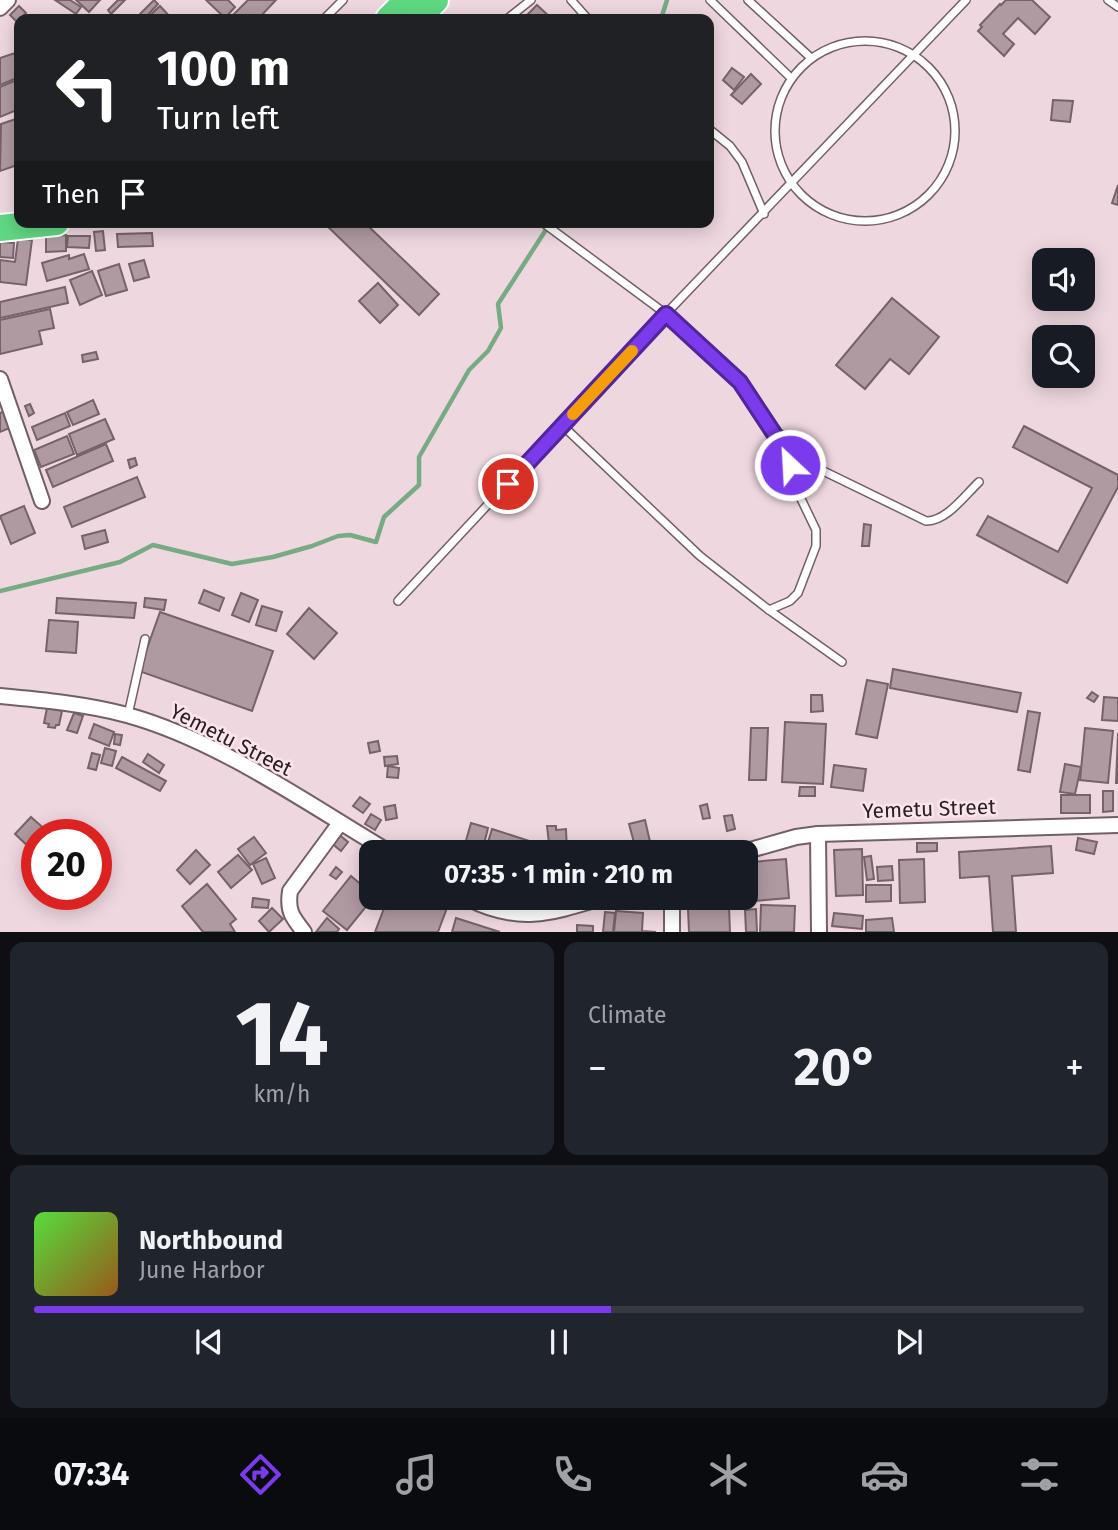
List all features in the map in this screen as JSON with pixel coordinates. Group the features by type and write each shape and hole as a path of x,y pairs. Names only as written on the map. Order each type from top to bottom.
{"highway":[{"path":"394,14 408,0"},
{"path":"421,14 435,0"}],"street":[{"path":"0,8 8,0"},
{"path":"0,379 42,501"},
{"name":"Yemetu Street","path":"0,696 73,703 128,715 170,730 208,747 369,840"},
{"path":"304,932 292,917 288,904 290,891 340,823"},
{"name":"Yemetu Street","path":"758,848 818,834 1118,825"},
{"path":"818,834 820,932"},
{"path":"497,910 524,916 560,910"},
{"path":"672,910 672,932"}],"lane":[{"path":"329,14 343,0"},
{"path":"513,14 531,0"},
{"path":"571,0 584,14"},
{"path":"710,0 791,78"},
{"path":"748,0 810,57"},
{"path":"398,601 666,314 966,0"},
{"path":"1108,0 1118,7"},
{"path":"860,40 894,45 912,55 934,74 945,90 955,117 954,143 946,170 927,197 894,219 869,224 841,219 822,210 792,183 782,167 774,139 777,107 791,78 810,57 832,46 860,40"},
{"path":"714,134 730,146 742,162 764,214"},
{"path":"550,228 666,314 740,382 775,435 811,465 926,521 942,517 979,482"},
{"path":"562,425 700,556 842,662"},
{"path":"769,610 790,601 798,593 816,546 816,530 790,478 792,450"},
{"path":"128,715 145,639"}],"building":[{"path":"55,0 70,0 81,7 76,14"},
{"path":"76,0 100,0 89,12"},
{"path":"118,0 125,0 111,14 108,10"},
{"path":"154,0 158,4 149,14 140,14"},
{"path":"206,0 228,0 235,7 229,14 221,14"},
{"path":"248,0 276,0 263,14 234,14"},
{"path":"1006,0 1032,0 1050,17 1035,34 1018,18 1003,34 1014,44 1004,56 978,31 982,27 980,25"},
{"path":"537,5 547,14 528,14"},
{"path":"19,6 26,13 14,14 14,19 10,15"},
{"path":"160,6 167,14 151,14"},
{"path":"14,53 14,79 0,85 0,58"},
{"path":"732,68 744,77 734,90 723,80"},
{"path":"751,74 761,84 742,104 731,95"},
{"path":"14,81 14,111 0,117 0,87"},
{"path":"1053,100 1073,101 1070,122 1051,120"},
{"path":"14,120 14,166 0,171 1,124"},
{"path":"1118,185 1118,205 1112,203"},
{"path":"329,228 370,228 439,294 419,315"},
{"path":"103,231 105,250 96,251 94,232"},
{"path":"152,233 153,246 118,247 117,234"},
{"path":"66,235 66,251 46,252 46,236"},
{"path":"68,236 90,236 89,248 67,247"},
{"path":"18,239 32,240 26,285 0,282 0,260 15,262"},
{"path":"0,242 14,243 13,258 0,257"},
{"path":"84,254 89,269 47,281 42,263 69,255 69,259"},
{"path":"144,260 149,277 134,281 129,264"},
{"path":"119,264 127,290 106,296 98,271"},
{"path":"92,271 102,295 80,305 70,280"},
{"path":"378,283 398,305 380,323 359,301"},
{"path":"65,287 68,303 0,318 0,302"},
{"path":"892,298 939,337 909,374 890,359 865,389 836,365"},
{"path":"50,309 54,328 39,331 42,344 0,354 0,320"},
{"path":"96,352 98,359 83,362 82,355"},
{"path":"93,400 99,414 73,425 67,412"},
{"path":"30,404 34,413 29,416 25,406"},
{"path":"5,411 12,427 0,432 0,413"},
{"path":"65,413 70,426 37,440 32,427"},
{"path":"105,419 114,439 77,455 69,434"},
{"path":"1024,426 1118,475 1118,487 1067,583 977,535 988,516 1058,552 1092,488 1013,447"},
{"path":"67,436 74,454 41,467 34,450"},
{"path":"106,444 113,461 53,487 46,470"},
{"path":"135,458 137,465 130,468 128,460"},
{"path":"137,477 145,497 72,527 64,507"},
{"path":"24,506 35,533 11,544 0,516"},
{"path":"864,524 871,525 869,546 862,546"},
{"path":"105,530 108,542 85,549 82,536"},
{"path":"204,590 224,598 219,611 199,603"},
{"path":"241,593 258,600 249,622 232,615"},
{"path":"57,598 136,603 134,618 56,613"},
{"path":"145,598 166,600 164,610 144,607"},
{"path":"262,606 282,612 276,631 256,625"},
{"path":"309,608 337,633 314,659 287,634"},
{"path":"160,612 273,651 252,711 139,671"},
{"path":"49,620 78,622 76,653 46,651"},
{"path":"893,669 1021,693 1017,712 890,688"},
{"path":"867,680 888,684 877,738 856,734"},
{"path":"1092,692 1098,696 1094,702 1087,698"},
{"path":"811,695 822,695 823,711 811,712"},
{"path":"1104,697 1118,698 1118,721 1102,720"},
{"path":"47,708 62,711 59,725 55,728 44,723"},
{"path":"1028,711 1040,713 1030,772 1018,770"},
{"path":"74,713 83,716 77,733 67,730"},
{"path":"785,722 826,724 823,784 782,782"},
{"path":"94,724 114,732 109,746 89,738"},
{"path":"751,728 768,728 766,780 749,780"},
{"path":"1085,728 1113,731 1108,783 1080,780"},
{"path":"1118,733 1118,783 1116,783"},
{"path":"115,734 122,735 120,745 114,744"},
{"path":"378,741 380,751 370,753 368,743"},
{"path":"105,748 116,751 112,766 101,763"},
{"path":"92,753 100,755 96,770 88,768"},
{"path":"148,754 164,765 159,773 143,762"},
{"path":"397,756 398,764 385,766 384,757"},
{"path":"122,757 166,781 160,791 116,768"},
{"path":"1065,764 1081,767 1075,794 1060,792"},
{"path":"834,765 866,769 863,791 831,787"},
{"path":"388,766 399,768 398,778 387,777"},
{"path":"800,787 815,787 815,796 799,796"},
{"path":"1103,791 1113,791 1113,811 1103,812"},
{"path":"1061,795 1090,795 1090,813 1061,813"},
{"path":"360,797 370,804 363,813 353,806"},
{"path":"707,804 710,818 703,819 700,806"},
{"path":"395,805 397,818 386,820 384,807"},
{"path":"371,814 381,820 375,830 365,824"},
{"path":"732,815 735,829 727,831 724,816"},
{"path":"645,820 650,840 633,840 629,824"},
{"path":"471,823 488,828 485,840 466,840"},
{"path":"547,826 556,826 556,830 566,829 566,840 549,840"},
{"path":"21,828 21,840 15,834"},
{"path":"492,829 526,840 489,840"},
{"path":"336,832 348,842 341,851 329,841"},
{"path":"254,837 266,853 250,865 238,849"},
{"path":"1078,838 1097,842 1094,854 1076,850"},
{"path":"917,843 937,843 937,851 917,852"},
{"path":"1051,846 1053,873 1012,876 1016,932 993,932 989,876 960,878 959,852"},
{"path":"862,849 863,895 836,896 834,850"},
{"path":"196,850 210,865 190,884 177,870"},
{"path":"238,855 252,870 231,888 218,872"},
{"path":"871,856 874,879 867,880 864,857"},
{"path":"266,858 275,878 262,884 253,864"},
{"path":"786,859 789,898 758,901 758,861"},
{"path":"924,859 925,902 900,903 899,860"},
{"path":"892,866 893,880 878,881 877,867"},
{"path":"336,867 342,872 336,879 330,875"},
{"path":"351,876 359,883 359,910 363,910 347,930 323,911"},
{"path":"207,884 236,919 230,924 235,932 203,932 182,906"},
{"path":"866,885 891,885 891,901 866,902"},
{"path":"253,898 269,900 268,908 252,907"},
{"path":"761,905 795,906 794,932 760,932"},
{"path":"272,908 283,919 269,932 259,921"},
{"path":"383,910 446,910 438,932 375,932"},
{"path":"688,910 729,910 730,932 689,932"},
{"path":"745,910 756,910 757,932 746,932"},
{"path":"616,911 643,913 642,931 656,932 614,932"},
{"path":"605,912 615,913 613,932 603,932"},
{"path":"834,913 863,916 862,929 832,926"},
{"path":"327,918 339,929 337,932 316,932"},
{"path":"456,918 500,932 452,932"},
{"path":"892,918 894,932 866,932 866,920"},
{"path":"577,925 593,926 593,932 577,932"}],"waterway":[{"path":"663,14 667,0"},
{"path":"0,591 120,562 153,545 232,564 273,557 338,536 350,535 376,542 384,517 419,485 419,457 469,370 488,351 501,328 498,304 547,228"}],"slow traffic":[{"path":"573,414 632,351"}],"route":[{"path":"508,484 666,314 740,382 775,435 792,450 790,465"}]}
